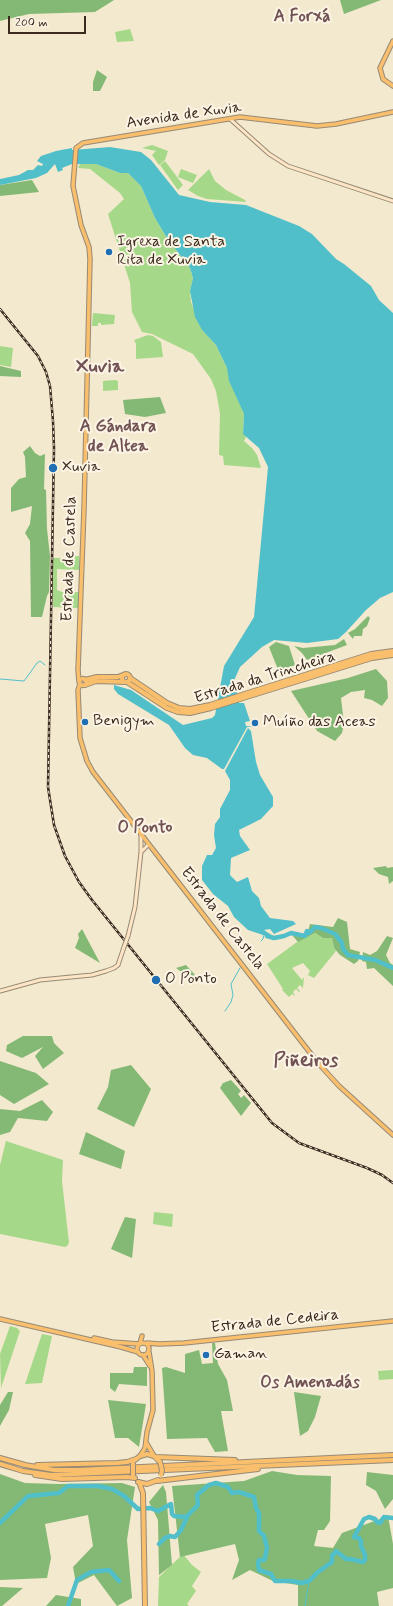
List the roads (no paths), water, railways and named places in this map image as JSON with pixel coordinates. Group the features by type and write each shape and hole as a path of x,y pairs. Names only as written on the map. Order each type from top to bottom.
{"highway":[{"name":"Estrada da Trincheira","path":"248,695 371,654 393,651"},
{"name":"Estrada da Trincheira","path":"126,682 167,708 178,712 190,713 372,658 393,655"},
{"name":"Estrada da Trincheira","path":"83,682 97,677 118,677 128,674 130,678 167,703 179,708 190,709 210,706"},
{"path":"123,675 122,679 126,682"},
{"path":"83,682 126,682 130,678"},
{"path":"25,1465 117,1463 127,1462 147,1454 155,1457 259,1461"},
{"path":"0,1458 25,1465 54,1470 78,1470 393,1454"},
{"path":"155,1457 160,1462 162,1470 157,1481"},
{"path":"136,1459 132,1467 134,1477 139,1482 144,1493 145,1606"},
{"path":"23,1471 52,1475 66,1475 393,1460"},
{"path":"0,1464 39,1476 62,1479 134,1477"},
{"path":"144,1493 150,1484 157,1481 194,1475 296,1465"},
{"path":"139,1482 150,1484"}],"main road":[{"path":"393,41 380,68 383,79 393,86"},
{"name":"Avenida de Xuvia","path":"75,149 78,145 83,143 240,116 317,126 336,124 393,112"},
{"path":"230,118 269,154 280,162 393,201"},
{"name":"Estrada de Castela","path":"75,149 73,186 81,225 89,247 90,259 79,667 83,682 78,694 79,732 82,748 87,761 99,780 318,1063 339,1086 393,1135"},
{"path":"0,991 40,980 92,975 114,968 118,965 128,936 135,907 141,852 143,848 141,835"},
{"path":"143,848 148,845"},
{"path":"0,1318 112,1342 139,1344 146,1343"},
{"path":"0,1318 138,1352 143,1355 150,1364 152,1374"},
{"name":"Estrada de Cedeira","path":"146,1343 159,1344 267,1335 393,1321"},
{"path":"138,1352 137,1348 142,1336 149,1351 152,1374 153,1410 147,1432 146,1443 143,1453 140,1456"},
{"path":"143,1355 159,1344"},
{"path":"146,1443 155,1457"}],"water":[{"path":"110,147 141,152 151,160 179,195 210,202 246,205 299,226 312,234 336,259 371,286 379,300 393,313 393,592 380,598 338,639 307,643 274,640 262,647 240,667 233,683 237,691 239,703 244,703 250,721 245,722 246,726 253,726 247,727 224,769 207,758 193,755 185,748 169,725 118,694 114,689 114,685 131,690 183,725 212,718 215,715 224,666 254,617 268,467 259,448 243,434 244,414 229,381 227,368 216,345 202,330 195,317 190,291 193,278 190,268 167,238 155,218 141,186 128,173 120,173 96,164 72,164 62,168 63,170 58,172 55,164 47,173 36,178 0,185 0,179 19,175 28,170 33,170 38,165 42,166 43,164 37,161 41,156 72,148 72,150"},
{"path":"248,728 251,731 256,762 260,775 273,797 273,806 261,819 239,830 240,836 250,850 231,858 230,875 237,882 248,877 252,891 259,898 261,906 270,918 293,921 296,924 274,934 270,929 264,930 273,936 272,938 248,930 234,917 228,906 213,894 202,880 202,866 207,855 212,855 216,848 214,835 215,824 220,817 220,809 230,790 230,780 225,771"}],"waterway":[{"path":"0,679 24,681 37,663 40,661 45,665"},
{"path":"267,936 274,938 291,933 305,936 307,931 309,933 315,927 321,928 335,934 342,943 343,949 348,955 375,960 393,968"},
{"path":"261,941 264,935"},
{"path":"225,1011 231,1002 233,995 231,984 240,968"},
{"path":"159,1544 165,1538 170,1536 175,1537 181,1530 188,1515 198,1505 197,1495 209,1485 216,1483 228,1487 232,1493 239,1492 254,1497 256,1508 259,1513 259,1531 264,1536 267,1548 264,1560 259,1560 259,1570 271,1574 275,1581 302,1583 309,1581 318,1572 332,1562 332,1556 336,1551 346,1559 363,1562 365,1560 365,1555 361,1546 361,1541 359,1538 354,1537 364,1519 369,1517 380,1523 384,1517 393,1518"},
{"path":"0,1523 28,1496 59,1493 68,1486 98,1486 112,1489 124,1496 138,1509 150,1508 158,1511 171,1504 172,1514 174,1516 186,1517 188,1515"},
{"path":"68,1606 77,1580 91,1572 109,1570 119,1581"},
{"path":"305,1606 309,1581"}],"railway":[{"path":"0,309 38,356 46,372 50,386 54,448 48,787 54,825 65,856 79,882 92,900 272,1123 299,1143 367,1168 382,1175 393,1183"}],"place":[{"name":"Igrexa de Santa Rita de Xuvia","path":"109,252"},
{"name":"Xuvia","path":"53,468"},
{"name":"Benigym","path":"85,722"},
{"name":"Muíño das Aceas","path":"255,723"},
{"name":"O Ponto","path":"156,980"},
{"name":"Gaman","path":"206,1355"}],"district":[{"name":"A Forxá","path":"302,17"},
{"name":"Xuvia","path":"100,368"},
{"name":"A Gándara de Altea","path":"118,437"},
{"name":"O Ponto","path":"145,828"},
{"name":"Piñeiros","path":"306,1062"},
{"name":"Os Amenadás","path":"310,1383"}]}
